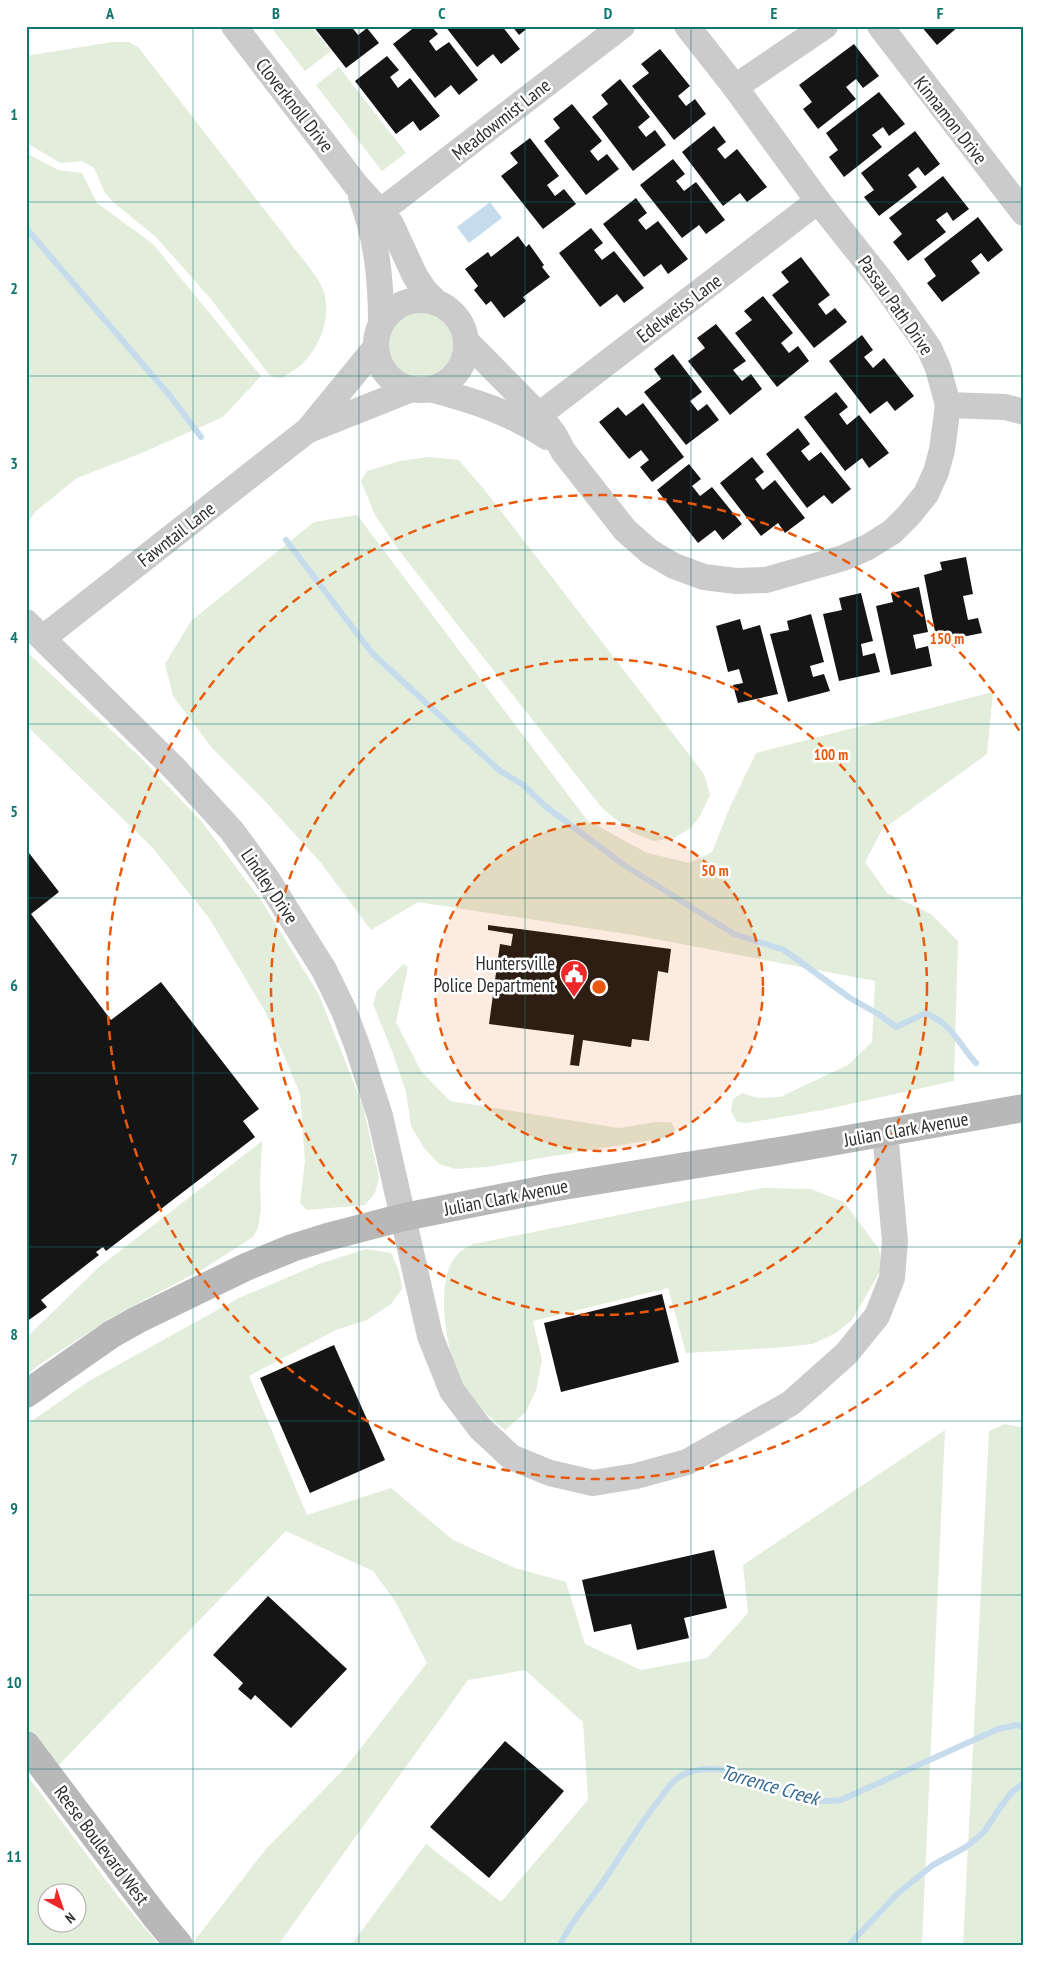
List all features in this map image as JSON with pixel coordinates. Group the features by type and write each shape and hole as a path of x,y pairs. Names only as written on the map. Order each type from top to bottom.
{"street":[{"name":"Cloverknoll Drive","path":"234,26 356,185 391,224 415,276 425,291 437,303"},
{"name":"Meadowmist Lane","path":"381,211 622,26"},
{"name":"Passau Path Drive","path":"466,341 539,415 554,434 563,451 625,530 650,552 674,566 704,577 736,581 766,580 843,558 868,547 892,532 926,494 936,472 943,442 948,405 938,368 929,348 883,283 818,202 735,87 687,26"},
{"path":"735,87 825,26"},
{"name":"Kinnamon Drive","path":"880,26 1024,213"},
{"name":"Cloverknoll Drive","path":"356,185 373,232 381,293 378,335"},
{"name":"Edelweiss Lane","path":"539,415 818,202"},
{"path":"423,300 437,303 450,310 460,321 466,341 466,350 462,364 453,377 441,385 421,389 398,384 386,374 379,361 378,335 395,308 408,302 423,300"},
{"name":"Fawntail Lane","path":"308,430 378,335"},
{"name":"Passau Path Drive","path":"421,389 471,400 503,411 546,436 563,451"},
{"name":"Fawntail Lane","path":"35,630 308,430 421,389"},
{"path":"948,405 1005,407 1024,412"},
{"name":"Lindley Drive","path":"35,630 175,769 232,831 267,878 299,928 344,1011 358,1048 380,1116 430,1336 452,1391 480,1428 511,1457 550,1473 593,1483 636,1476 687,1462 791,1403 846,1354 877,1316 892,1278 895,1241 885,1132"},
{"name":"Julian Clark Avenue","path":"26,1394 112,1334 246,1267 318,1240 404,1217 551,1188 1024,1108"},
{"name":"Reese Boulevard West","path":"26,1745 179,1945"}],"green space":[{"path":"270,26 311,26 331,51 305,71"},
{"path":"112,42 129,42 138,47 320,283 326,304 326,314 321,335 311,354 304,362 282,378 271,377 210,298 156,237 113,202 105,193 94,168 82,161 61,163 26,141 26,56"},
{"path":"339,67 406,153 382,171 316,85"},
{"path":"26,153 58,170 82,173 97,203 153,244 261,376 223,417 144,452 77,478 36,511 26,525"},
{"path":"412,311 426,311 438,316 448,326 453,338 453,352 448,364 438,374 426,379 412,379 400,374 390,364 385,352 385,338 390,326 400,316"},
{"path":"429,457 459,460 487,493 704,774 710,795 700,816 691,828 674,838 654,841 631,832 602,808 397,548 375,515 361,481 367,471 400,461"},
{"path":"357,515 587,820 647,853 690,863 712,852 729,809 756,753 993,692 987,754 882,830 865,862 887,893 931,914 958,941 954,1081 823,1110 747,1123 737,1122 731,1111 733,1099 742,1093 758,1098 780,1097 848,1065 872,1042 875,981 639,936 418,902 371,930 321,863 262,798 212,748 173,696 165,664 191,621 314,522"},
{"path":"26,651 139,756 202,822 263,903 319,995 363,1106 379,1177 375,1193 365,1205 307,1210 300,1203 305,1161 300,1094 266,1013 209,918 153,848 26,725"},
{"path":"403,964 408,967 396,1022 421,1071 450,1101 619,1128 655,1122 671,1122 675,1129 670,1137 487,1167 455,1169 439,1164 424,1148 411,1126 406,1092 373,1004 377,991"},
{"path":"262,1141 261,1209 258,1228 253,1237 203,1269 114,1316 26,1375 26,1338 98,1268"},
{"path":"764,1188 811,1189 844,1202 879,1249 882,1268 852,1320 836,1333 813,1344 686,1353 668,1288 533,1321 542,1360 536,1390 526,1412 505,1430 484,1412 472,1398 458,1374 454,1362 446,1331 444,1313 446,1280 450,1266 457,1255 463,1250 473,1244"},
{"path":"366,1249 391,1253 399,1271 402,1289 391,1304 367,1320 336,1330 249,1376 307,1515 391,1488 453,1540 515,1568 566,1582 585,1644 641,1670 707,1658 748,1613 743,1565 945,1430 922,1945 351,1945 426,1844 501,1902 588,1800 583,1722 525,1670 468,1680 278,1945 191,1945 266,1849 346,1767 427,1663 395,1601 373,1571 286,1531 49,1775 26,1745 26,1425 89,1381 239,1298 319,1264"},
{"path":"1005,1424 1024,1428 1024,1945 963,1945 989,1431"},
{"path":"26,1774 117,1895 159,1945 26,1945"}],"water":[{"path":"490,202 502,218 469,243 457,227"}],"building":[{"path":"313,26 351,26 358,35 367,28 379,43 346,68"},
{"path":"416,26 431,26 438,34 429,41 436,51 449,42 478,80 459,95 451,85 435,98 393,44"},
{"path":"445,26 502,26 520,49 501,64 493,54 477,67"},
{"path":"512,26 530,26 519,35"},
{"path":"921,26 959,26 937,45"},
{"path":"854,44 879,76 863,88 856,79 846,87 856,99 818,129 803,109 812,102 799,85"},
{"path":"660,49 690,86 678,96 686,106 695,99 706,114 674,140 632,86 649,73 641,64"},
{"path":"387,56 399,70 390,77 398,88 410,78 440,116 420,131 413,121 396,134 355,81"},
{"path":"620,79 650,117 638,127 646,137 655,130 666,145 633,171 592,117 608,104 601,95"},
{"path":"879,92 905,124 889,136 883,127 872,135 882,147 844,177 829,157 838,150 826,133"},
{"path":"572,104 602,141 590,151 598,161 607,154 619,169 586,195 544,141 560,128 553,119"},
{"path":"714,126 726,142 717,149 725,159 737,149 767,187 747,202 740,193 723,206 682,152"},
{"path":"915,131 940,164 925,176 918,167 908,175 917,187 879,216 864,197 874,190 861,173"},
{"path":"530,138 559,176 547,185 555,196 564,189 576,204 543,229 501,176 518,163 510,153"},
{"path":"673,159 685,174 676,181 684,191 696,182 725,220 706,234 699,225 682,238 640,185"},
{"path":"943,176 969,209 953,221 947,212 936,220 946,232 908,261 893,242 902,234 889,218"},
{"path":"636,198 647,213 638,220 646,230 658,221 688,259 668,274 661,264 644,277 603,224"},
{"path":"978,217 1003,250 988,262 981,253 971,261 980,273 942,302 927,283 936,276 924,259"},
{"path":"591,228 603,243 594,250 602,260 614,251 644,288 624,303 617,294 600,307 559,253"},
{"path":"518,236 526,247 529,244 550,277 523,297 526,301 504,318 491,301 486,305 474,290 478,286 465,269 488,252 491,257"},
{"path":"801,257 830,295 818,304 826,315 835,308 847,322 814,348 772,295 789,282 781,272"},
{"path":"763,296 793,333 781,343 789,353 798,346 809,361 777,387 735,333 752,320 744,311"},
{"path":"716,324 746,361 733,370 742,381 751,374 762,389 730,415 688,361 705,348 697,338"},
{"path":"862,335 873,350 864,357 873,368 884,358 914,396 895,411 887,401 870,414 829,361"},
{"path":"673,354 702,392 690,401 698,411 707,404 719,420 686,445 644,392 661,379 654,369"},
{"path":"836,392 848,407 839,414 847,425 859,415 889,453 869,468 862,458 845,471 804,417"},
{"path":"643,403 684,457 652,482 640,467 649,460 641,450 629,459 599,422 618,407 626,416"},
{"path":"798,428 810,444 801,451 809,461 821,452 851,489 832,504 824,495 807,508 766,454"},
{"path":"752,457 764,472 755,479 763,490 775,480 805,518 785,533 778,523 761,536 720,483"},
{"path":"689,464 701,479 692,486 700,496 712,487 742,524 723,540 715,530 698,543 657,490"},
{"path":"966,557 973,594 963,596 968,620 978,618 982,633 937,642 924,575 942,570 940,562"},
{"path":"919,587 928,632 913,635 916,649 928,646 932,666 891,675 876,606 893,602 891,593"},
{"path":"861,593 873,641 861,644 863,656 875,653 880,672 839,681 823,614 842,610 839,598"},
{"path":"811,614 824,662 810,666 813,677 824,674 830,691 788,702 770,634 789,630 787,621"},
{"path":"740,619 743,630 760,625 778,694 738,703 733,685 743,683 739,669 728,672 716,626"},
{"path":"26,849 59,892 31,914 111,1020 161,982 259,1109 243,1121 255,1137 106,1251 103,1247 96,1252 99,1255 41,1300 47,1307 26,1322"},
{"name":"Huntersville Police Department","path":"488,925 671,949 668,973 658,971 649,1041 632,1039 631,1047 583,1040 579,1066 570,1065 574,1035 489,1024 500,944 511,946 513,934 488,930"},
{"path":"662,1294 679,1362 561,1392 544,1323"},
{"path":"334,1345 385,1460 310,1493 260,1378"},
{"path":"714,1550 727,1608 684,1618 689,1638 637,1650 631,1624 594,1632 582,1580"},
{"path":"268,1596 347,1669 291,1728 255,1695 251,1700 238,1689 243,1683 213,1655"},
{"path":"505,1741 564,1791 489,1878 430,1827"}],"waterway":[{"path":"26,228 171,397 201,437"},
{"path":"286,540 372,653 500,771 522,784 545,806 624,865 734,934 784,950 850,998 880,1015 896,1027 926,1013 935,1018 949,1029 976,1063"},
{"name":"Torrence Creek","path":"560,1945 570,1926 601,1885 645,1818 671,1784 691,1771 704,1769 731,1771 814,1800 841,1800 998,1729 1017,1725 1024,1727"},
{"path":"849,1945 897,1894 933,1865 966,1847 984,1832 1011,1793 1024,1783"}],"place":[{"name":"Huntersville Police Department","path":"574,998"}]}
